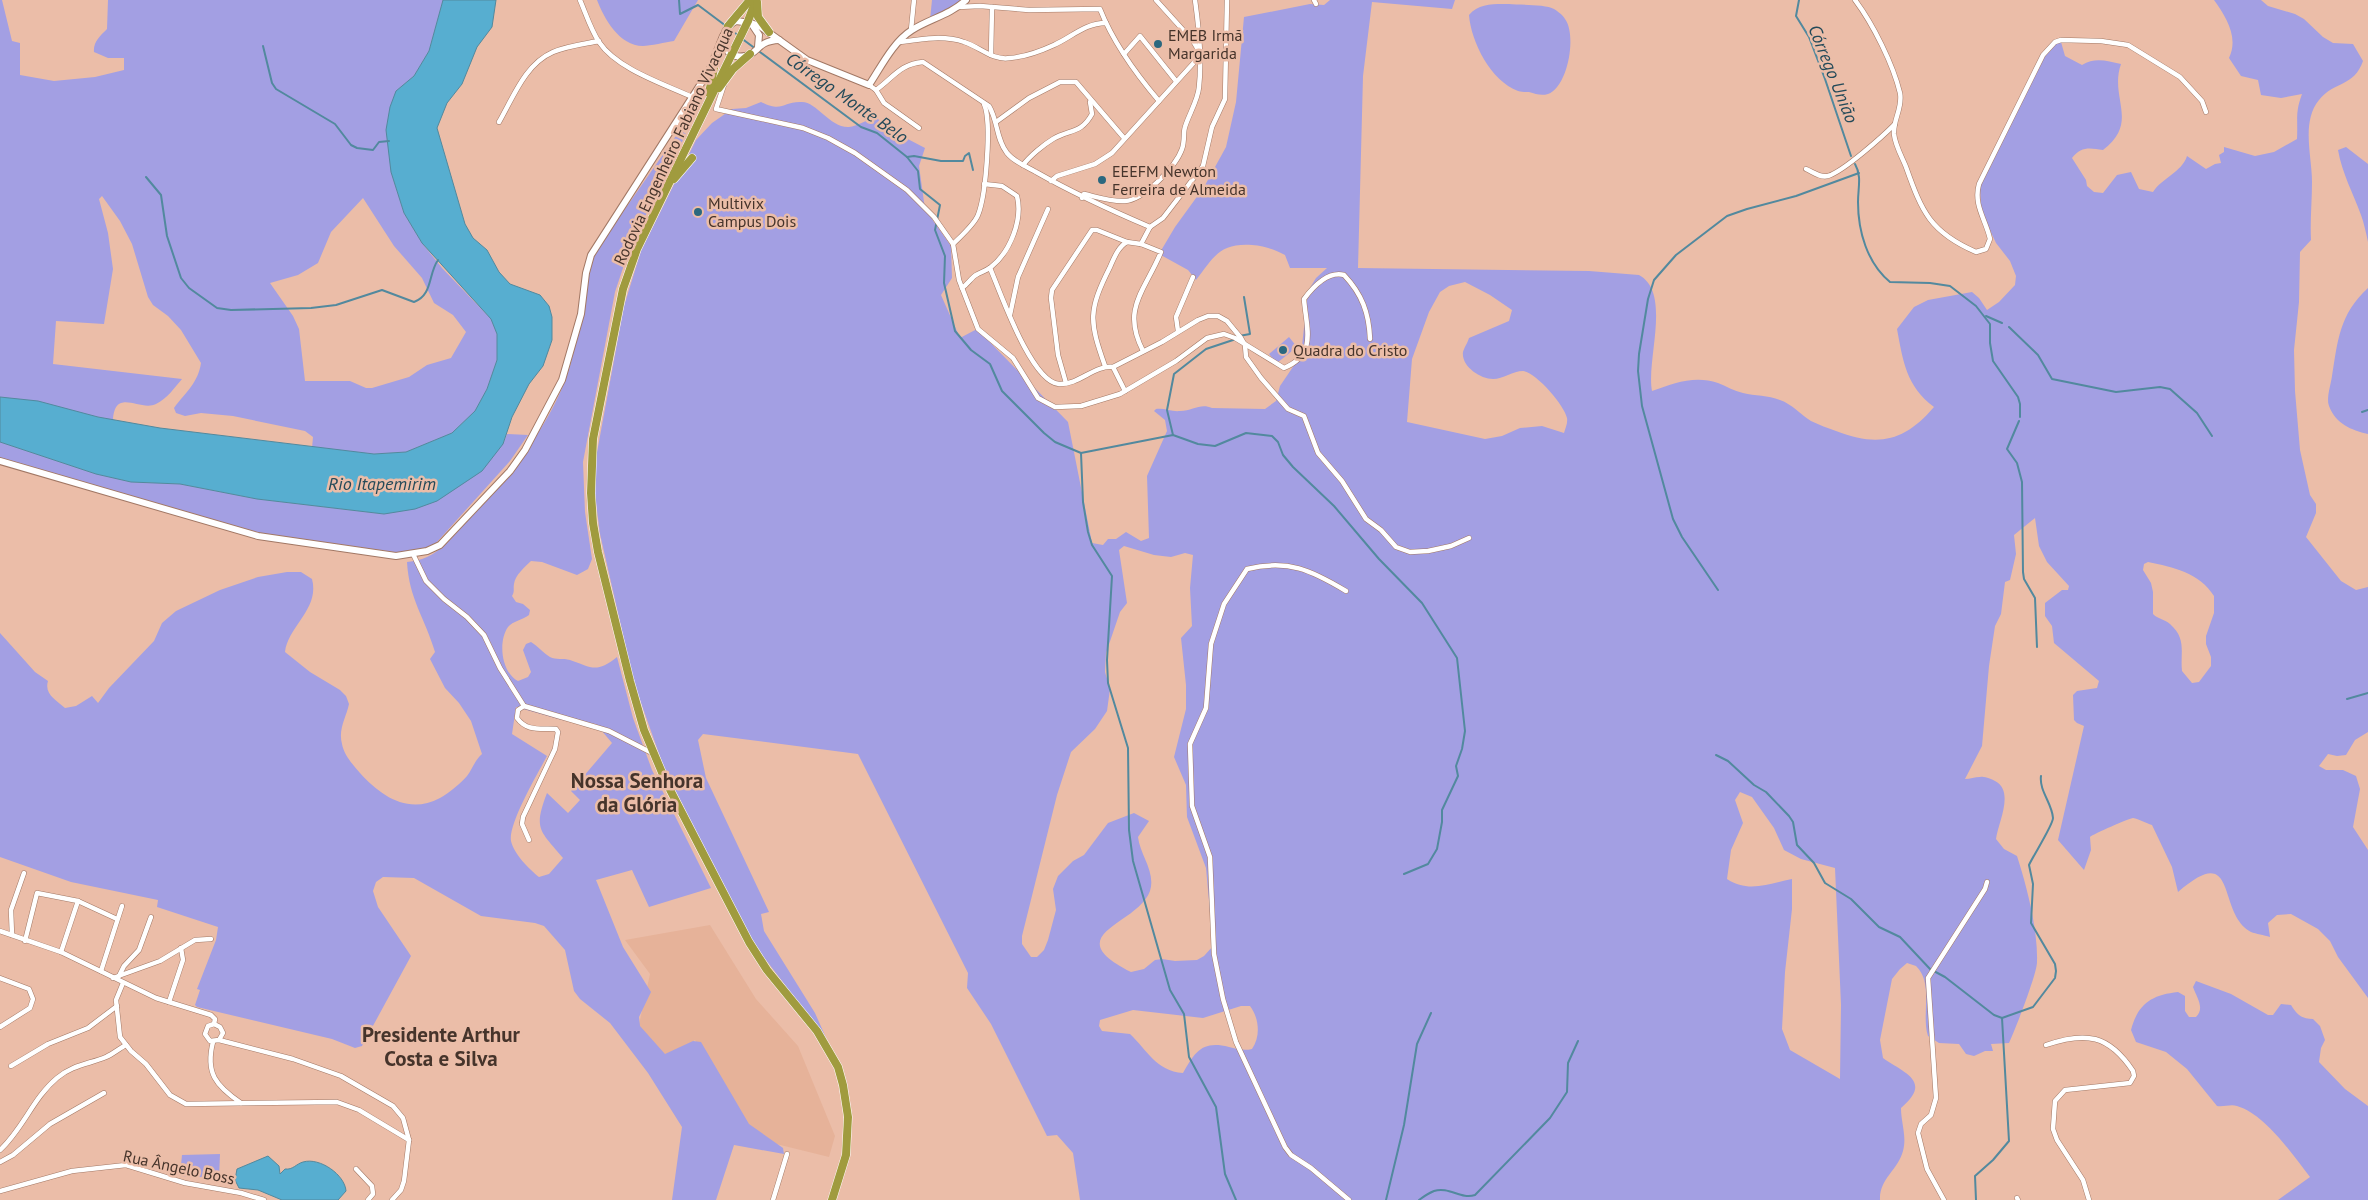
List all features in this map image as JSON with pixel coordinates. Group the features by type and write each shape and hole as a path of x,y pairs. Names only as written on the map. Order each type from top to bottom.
{"highway":[{"path":"728,26 750,0"},
{"path":"757,0 758,17 769,32"},
{"name":"Rodovia Engenheiro Fabiano Vivacqua","path":"757,0 749,22 637,249 623,289 600,396 593,439 590,477 593,523 598,552 630,681 654,754 674,800 749,942 767,970 817,1031 838,1067 848,1118 846,1155 832,1200"},
{"path":"706,106 729,74 750,54"},
{"path":"706,106 712,69 716,58"},
{"path":"666,189 692,158"}],"street":[{"path":"580,0 599,42 613,57 628,67 692,97"},
{"path":"912,30 914,0"},
{"path":"868,85 900,42 912,30 958,7 966,0"},
{"path":"1156,0 1193,41 1199,54"},
{"path":"1083,196 1126,201 1139,196 1151,188 1176,162 1185,137 1184,129 1199,90 1199,54 1195,0"},
{"path":"1141,244 1150,227 1163,218 1203,166 1212,128 1225,99 1227,0"},
{"path":"1855,0 1874,28 1900,92 1902,105 1895,124 1894,135 1921,207 1930,221 1949,238 1976,252 1986,249 1990,239 1980,216 1979,184 2043,55 2055,42 2062,40 2101,41 2128,45 2180,78 2202,101 2206,112"},
{"path":"958,7 992,6 1029,10 1100,9 1106,24 1124,54 1159,101"},
{"path":"992,6 992,55"},
{"path":"716,58 728,26 736,21 749,22 769,32 818,66 868,85 876,90 884,103 919,128"},
{"path":"749,22 759,35 758,47"},
{"path":"900,42 920,38 951,39 964,42 999,58 1018,57 1052,46 1085,27 1098,23 1106,24"},
{"path":"723,36 724,46 730,58"},
{"path":"1124,54 1140,36 1176,81"},
{"path":"0,461 258,536 396,556 427,551 440,545 510,470 525,450 567,368 581,314 586,273 591,255 692,97 712,69 730,58 750,54 767,41 779,40"},
{"path":"498,122 535,64 545,56 562,49 599,42"},
{"path":"1051,180 1057,176 1095,164 1112,154 1199,54"},
{"path":"876,90 890,80 898,70 911,63 923,62 983,102 994,114 1000,142 1007,153 1023,165 1066,189 1150,227"},
{"path":"729,74 716,109 802,128 828,138 855,153 925,207 946,230 953,244 962,288 978,329 1013,358 1038,398 1055,407 1080,406 1125,391 1176,361 1206,338 1224,334 1284,368 1295,364 1306,349 1308,337 1304,299 1316,285 1333,275 1344,275 1362,299 1369,321 1370,339"},
{"path":"996,122 1029,98 1060,82 1076,82 1124,138"},
{"path":"1023,165 1028,158 1054,138 1075,131 1087,123 1092,114 1087,96"},
{"path":"953,244 978,215 984,184 988,133 987,110 983,102"},
{"path":"1806,169 1822,176 1833,173 1880,139 1895,124"},
{"path":"962,288 977,274 990,268 1006,249 1014,235 1020,206 1018,196 1002,186 984,184"},
{"path":"1010,316 1018,276 1048,209"},
{"path":"1066,383 1058,354 1051,298 1052,290 1092,230 1097,230 1127,242 1141,244 1161,252 1135,306 1133,322 1135,336 1142,351"},
{"path":"1105,366 1093,333 1094,305 1098,289 1119,249 1127,242"},
{"path":"990,268 1010,316 1036,367 1043,375 1059,384 1066,383 1105,366 1113,367 1208,316 1218,316 1227,321 1245,345 1246,357 1253,369 1288,409 1304,416 1318,453 1342,481 1366,519 1381,530 1396,547 1410,552 1428,551 1451,546 1469,538"},
{"path":"1178,331 1176,317 1194,277"},
{"path":"1113,367 1125,391"},
{"path":"413,554 426,581 444,600 467,617 484,635 500,668 524,706 609,731 654,754"},
{"path":"1346,591 1318,574 1289,565 1263,565 1247,569 1224,604 1210,644 1206,708 1190,744 1192,806 1210,857 1214,954 1223,999 1236,1042 1291,1155 1311,1168 1349,1200"},
{"path":"524,706 518,710 517,718 522,724 529,728 556,729 558,732 554,749 523,817 522,824 529,840"},
{"path":"12,935 11,910 24,873"},
{"path":"1944,1200 1927,1169 1918,1133 1920,1124 1932,1115 1936,1098 1928,978 1985,890 1987,882"},
{"path":"25,941 37,894 78,901 117,918"},
{"path":"61,952 78,901"},
{"path":"101,971 122,906"},
{"path":"119,976 124,966 139,950 151,917"},
{"path":"0,931 61,952 123,983 169,1002 211,1015 215,1019 214,1024"},
{"path":"113,978 160,961 195,940 211,939"},
{"path":"169,1002 183,960 181,948"},
{"path":"0,978 29,989 33,999 30,1008 0,1027"},
{"path":"123,983 116,1000 120,1037 146,1064 170,1096 186,1104 337,1102 359,1110 409,1140"},
{"path":"11,1066 48,1044 88,1028 117,1006"},
{"path":"214,1024 222,1030 222,1036 219,1040"},
{"path":"214,1024 208,1026 205,1034 207,1039 213,1042 219,1040 293,1059 342,1076 393,1106 403,1118 409,1140 404,1181 401,1190 392,1200"},
{"path":"2046,1045 2077,1036 2100,1040 2114,1048 2128,1065 2134,1076 2130,1083 2124,1086 2082,1088 2062,1093 2055,1101 2053,1107 2053,1129 2057,1140 2083,1180 2088,1200"},
{"path":"213,1042 209,1057 213,1078 228,1094 241,1103"},
{"path":"0,1150 12,1140 38,1097 57,1078 69,1069 107,1056 126,1044"},
{"path":"0,1162 13,1155 50,1124 104,1093"},
{"path":"773,1200 787,1154"},
{"name":"Rua Ângelo Boss","path":"0,1191 72,1171 126,1165 185,1183 241,1193 264,1200"},
{"path":"356,1169 372,1186 373,1194 368,1200"}],"shaded area":[{"path":"0,0 2,0 12,41 20,43 20,75 54,81 95,77 124,70 124,58 108,58 94,52 96,42 107,29 108,0 443,0 429,51 414,76 396,91 391,172 404,213 422,243 442,268 491,319 497,334 497,360 487,389 475,411 452,433 406,452 374,454 312,448 313,437 305,431 233,416 201,413 185,416 176,413 174,408 194,382 201,363 181,330 168,316 153,305 148,297 132,244 120,221 102,196 99,199 108,233 113,269 104,324 56,321 53,364 182,379 167,396 156,404 150,406 123,403 118,405 113,420 0,397","holes":["363,198 394,246 422,278 434,303 453,315 466,332 451,358 427,365 409,377 372,388 366,388 350,381 305,381 299,329 293,316 270,283 298,275 318,263 331,232"]},
{"path":"597,0 698,0 674,41 643,46 634,45 614,30"},
{"path":"932,0 964,0 930,20"},
{"path":"1330,0 1455,0 1452,9 1372,2 1363,76 1358,268 1589,271 1639,275 1649,284 1654,296 1656,311 1651,378 1652,391 1685,381 1709,381 1740,392 1780,400 1820,425 1851,436 1878,440 1890,438 1912,428 1934,407 1917,390 1912,382 1901,352 1897,329 1914,307 1928,300 1972,292 1979,298 1987,310 1999,302 2015,285 2016,276 2010,261 1996,243 1985,220 1981,208 1980,186 2044,55 2053,45 2061,42 2065,56 2082,65 2096,60 2121,64 2118,76 2122,119 2120,130 2114,140 2103,150 2090,148 2082,150 2072,158 2086,180 2087,186 2094,192 2103,193 2117,175 2131,172 2139,189 2153,192 2181,166 2187,156 2206,169 2221,163 2219,155 2224,152 2224,147 2255,156 2274,152 2297,139 2298,111 2302,94 2281,98 2261,95 2258,80 2241,76 2229,58 2233,42 2230,28 2214,0 2261,0 2268,6 2295,14 2304,19 2323,37 2333,43 2353,44 2363,61 2359,69 2349,80 2325,94 2319,100 2310,118 2311,240 2300,252 2299,302 2294,350 2300,450 2310,495 2316,504 2316,513 2306,537 2341,581 2356,590 2368,587 2368,732 2355,740 2346,755 2328,754 2319,766 2326,770 2343,770 2356,776 2360,789 2353,827 2368,850 2368,998 2338,957 2330,941 2318,929 2291,914 2277,915 2268,923 2270,937 2251,932 2240,923 2219,876 2210,873 2197,878 2178,892 2172,867 2152,825 2133,818 2090,837 2091,850 2084,870 2058,840 2084,726 2074,720 2073,695 2077,691 2097,688 2099,681 2054,643 2052,626 2045,616 2045,603 2062,590 2068,590 2069,586 2047,562 2039,546 2035,518 2014,535 2016,554 2010,580 2005,582 2001,614 1995,626 1989,666 1982,746 1965,779 1988,778 2001,786 2004,792 2004,808 1996,839 2004,849 2017,856 2021,868 2036,936 2036,968 2009,1043 1991,1044 1993,1051 1985,1051 1974,1056 1966,1054 1959,1044 1939,1043 1928,1036 1926,1027 1926,990 1921,973 1916,966 1907,963 1892,979 1880,1040 1883,1058 1912,1078 1915,1084 1915,1091 1901,1108 1904,1140 1903,1151 1901,1158 1882,1186 1880,1200 1080,1200 1073,1153 1057,1135 1047,1136 991,1024 967,988 968,973 858,754 703,734 698,740 706,778 769,912 761,914 764,931 815,1013 827,1040 747,935 663,765 634,683 600,534 595,495 595,463 624,306 641,251 696,140 712,123 732,109 746,108 761,102 779,107 802,102 813,106 836,124 849,127 875,117 902,136 925,148 919,166 925,209 951,246 952,278 941,295 960,338 977,329 1068,422 1092,543 1103,545 1108,539 1116,539 1126,532 1141,541 1149,538 1147,476 1167,431 1165,420 1154,411 1159,409 1185,411 1204,406 1212,408 1265,409 1276,401 1280,386 1301,355 1308,291 1316,278 1327,268 1290,268 1285,255 1281,253 1261,246 1241,245 1232,246 1218,253 1196,280 1188,270 1159,254 1175,227 1204,187 1226,147 1236,102 1244,17 1310,4 1324,5","holes":["1465,282 1490,295 1512,310 1509,321 1469,338 1463,352 1463,357 1468,367 1483,377 1493,379 1523,371 1535,377 1549,390 1565,413 1567,424 1564,433 1542,426 1520,428 1502,436 1485,439 1407,422 1412,359 1429,312 1440,292 1449,286","1124,546 1154,555 1171,557 1185,553 1193,555 1190,588 1192,626 1181,638 1186,685 1186,709 1174,757 1186,785 1187,817 1206,868 1213,946 1204,956 1197,960 1155,960 1144,969 1131,972 1110,959 1101,948 1101,939 1108,930 1143,903 1150,891 1151,877 1138,837 1149,821 1134,813 1108,823 1084,855 1073,861 1058,876 1053,889 1056,910 1044,950 1037,957 1031,957 1022,944 1022,936 1057,795 1071,752 1095,729 1107,711 1110,689 1105,672 1106,653 1120,612 1127,603 1119,550","2148,562 2167,566 2194,576 2214,596 2214,613 2206,636 2211,666 2199,682 2192,683 2182,671 2182,646 2179,635 2168,622 2153,614 2153,592 2151,583 2143,570 2144,564","1740,792 1752,797 1774,828 1784,850 1801,859 1835,868 1841,1005 1840,1079 1790,1050 1782,1029 1785,972 1792,909 1792,879 1758,886 1743,886 1727,879 1731,850 1743,823 1735,800","1241,1006 1250,1006 1257,1021 1257,1038 1252,1049 1249,1050 1240,1050 1220,1045 1206,1047 1191,1059 1183,1073 1174,1071 1153,1059 1130,1034 1102,1031 1099,1026 1100,1020 1133,1010 1203,1018"]},
{"path":"1509,4 1550,7 1563,16 1569,27 1570,48 1565,71 1561,82 1548,94 1541,95 1519,91 1508,86 1491,70 1478,48 1469,15 1482,6"},
{"path":"680,130 686,134 630,247 615,292 583,462 585,512 592,559 588,569 577,575 542,562 531,561 516,577 512,596 516,602 523,604 530,610 529,615 508,627 502,648 508,671 518,681 528,677 531,672 523,650 526,644 531,642 550,657 570,660 594,668 604,666 617,657 633,718 652,770 711,888 649,907 632,870 596,880 623,947 651,992 639,1017 640,1026 665,1054 693,1041 701,1042 749,1124 783,1148 784,1154 734,1145 716,1200 672,1200 682,1127 648,1073 610,1023 580,999 574,991 565,950 544,926 535,923 481,916 414,878 383,877 376,882 373,891 378,907 411,956 362,1046 355,1048 332,1039 197,1007 195,1005 200,990 197,989 216,940 218,927 157,907 158,900 71,882 0,857 0,633 35,672 48,681 49,693 65,708 76,706 92,696 98,703 109,688 154,641 162,623 176,611 220,590 258,577 287,572 301,572 312,579 313,590 308,608 287,643 285,652 310,672 340,690 346,696 349,704 341,739 349,760 357,770 386,796 406,804 428,803 440,798 464,779 482,754 471,721 459,703 445,688 430,659 435,652 414,598 407,562 428,557 451,539 516,464 542,427 553,408 570,366 593,258 600,245","holes":["516,707 562,720 596,724 612,743 571,791 580,800 568,813 547,793 540,815 541,829 563,858 549,874 539,877 515,851 511,841 511,833 524,799 547,756 512,734"]},
{"path":"2346,147 2368,164 2368,242 2362,218 2345,175 2338,150"},
{"path":"2368,288 2368,434 2350,428 2340,422 2332,412 2328,399 2341,329 2351,308"},
{"name":"Quadra do Cristo","path":"1289,337 1297,347 1277,363 1269,354"},
{"path":"507,434 528,435 510,461 437,542 430,548 408,554 246,531 0,460 0,442 96,474 131,482 180,484 257,499 384,514 503,444"},
{"path":"710,925 756,999 798,1046 835,1136 829,1157 752,1138 695,1040 663,1062 638,1029 650,974 625,940"},
{"path":"2196,981 2231,994 2268,1015 2273,1015 2281,1004 2291,1005 2300,1016 2313,1019 2320,1026 2325,1040 2321,1048 2319,1062 2345,1089 2368,1106 2368,1200 2278,1200 2310,1177 2277,1136 2258,1117 2247,1110 2235,1105 2217,1106 2187,1069 2166,1052 2136,1042 2131,1030 2134,1021 2142,1007 2153,998 2178,992 2185,996 2185,1011 2189,1017 2196,1017 2199,1014 2200,1006 2193,987"},
{"path":"220,1154 219,1178 180,1176 182,1155"}],"water":[{"name":"Rio Itapemirim","path":"443,0 496,0 492,27 477,47 462,84 447,103 437,128 465,224 473,238 487,250 499,272 510,284 540,295 549,306 552,317 552,340 543,366 529,384 512,417 503,444 482,471 437,501 415,509 384,514 257,499 180,484 131,482 96,474 0,442 0,397 38,401 98,417 160,428 374,454 406,452 452,433 475,411 487,389 497,360 497,334 491,319 422,243 404,213 391,172 386,130 390,107 396,91 414,76 429,51"},
{"path":"268,1156 279,1166 280,1174 285,1169 290,1169 303,1162 317,1162 324,1165 336,1173 345,1185 346,1191 338,1200 282,1200 258,1190 239,1188 235,1180 237,1169"}],"waterway":[{"name":"Córrego Monte Belo","path":"679,0 680,14 698,5 726,26"},
{"name":"Córrego União","path":"1799,0 1796,16 1809,37 1851,156"},
{"name":"Córrego Monte Belo","path":"729,29 738,35"},
{"path":"741,38 861,127 877,133 907,157 918,171 920,189 940,205 935,230 945,256 944,283 955,331 971,350 990,364 1002,391 1044,433 1055,442 1081,453 1173,435 1198,444 1215,446 1246,433 1272,436 1278,442 1283,455 1293,467 1334,506 1379,559 1422,603 1457,658 1465,731 1462,749 1456,766 1458,776 1442,810 1442,822 1437,849 1428,864 1404,874"},
{"path":"263,46 272,83 276,89 335,124 351,145 357,148 373,150 379,142 389,141"},
{"path":"907,157 914,156 941,161 963,161 969,153 973,170"},
{"name":"Córrego União","path":"1855,164 1859,178 1858,213 1862,235 1875,266 1890,282 1930,283 1950,286 1976,306 1990,324 1990,343 1993,361 2018,397 2020,417"},
{"path":"1718,590 1682,537 1673,519 1642,406 1638,371 1639,354 1648,299 1654,280 1676,255 1727,216 1796,196 1859,173"},
{"path":"146,177 161,195 167,236 181,278 189,288 217,308 231,310 311,308 336,305 382,290 414,302 420,299 427,289 438,260"},
{"path":"1239,336 1250,334 1244,297"},
{"path":"1986,316 2002,323"},
{"path":"2009,327 2038,355 2052,379 2116,392 2160,387 2170,389 2197,413 2212,436"},
{"path":"1173,435 1167,410 1174,374 1206,349 1236,339"},
{"path":"2362,412 2368,410"},
{"path":"2019,421 2007,449 2017,463 2022,482 2023,572 2024,579 2035,598 2037,647"},
{"name":"Córrego Monte Belo","path":"1081,453 1083,502 1088,532 1092,545 1112,576 1107,660 1108,683 1128,748 1129,830 1133,861 1170,990 1184,1014 1189,1057 1216,1107 1225,1174 1236,1200"},
{"path":"2347,699 2368,693"},
{"path":"1716,755 1728,761 1754,785 1766,792 1789,816 1793,822 1797,845 1814,863 1825,883 1851,899 1879,927 1900,937 1930,969 1945,977 1994,1015 2002,1018 2033,1007 2055,978 2055,964 2031,923 2033,884 2029,865 2053,818 2042,787 2041,776"},
{"path":"1386,1200 1404,1125 1417,1044 1431,1013"},
{"path":"1976,1200 1975,1176 1993,1160 2009,1141 2002,1018"},
{"path":"1419,1200 1439,1190 1465,1196 1475,1195 1550,1118 1567,1092 1568,1063 1578,1041"}],"place":[{"name":"EMEB Irmã Margarida","path":"1158,44"},
{"name":"EEEFM Newton Ferreira de Almeida","path":"1102,180"},
{"name":"Multivix Campus Dois","path":"698,212"},
{"name":"Quadra do Cristo","path":"1283,350"}],"district":[{"name":"Nossa Senhora da Glória","path":"637,793"},
{"name":"Presidente Arthur Costa e Silva","path":"441,1047"}]}
